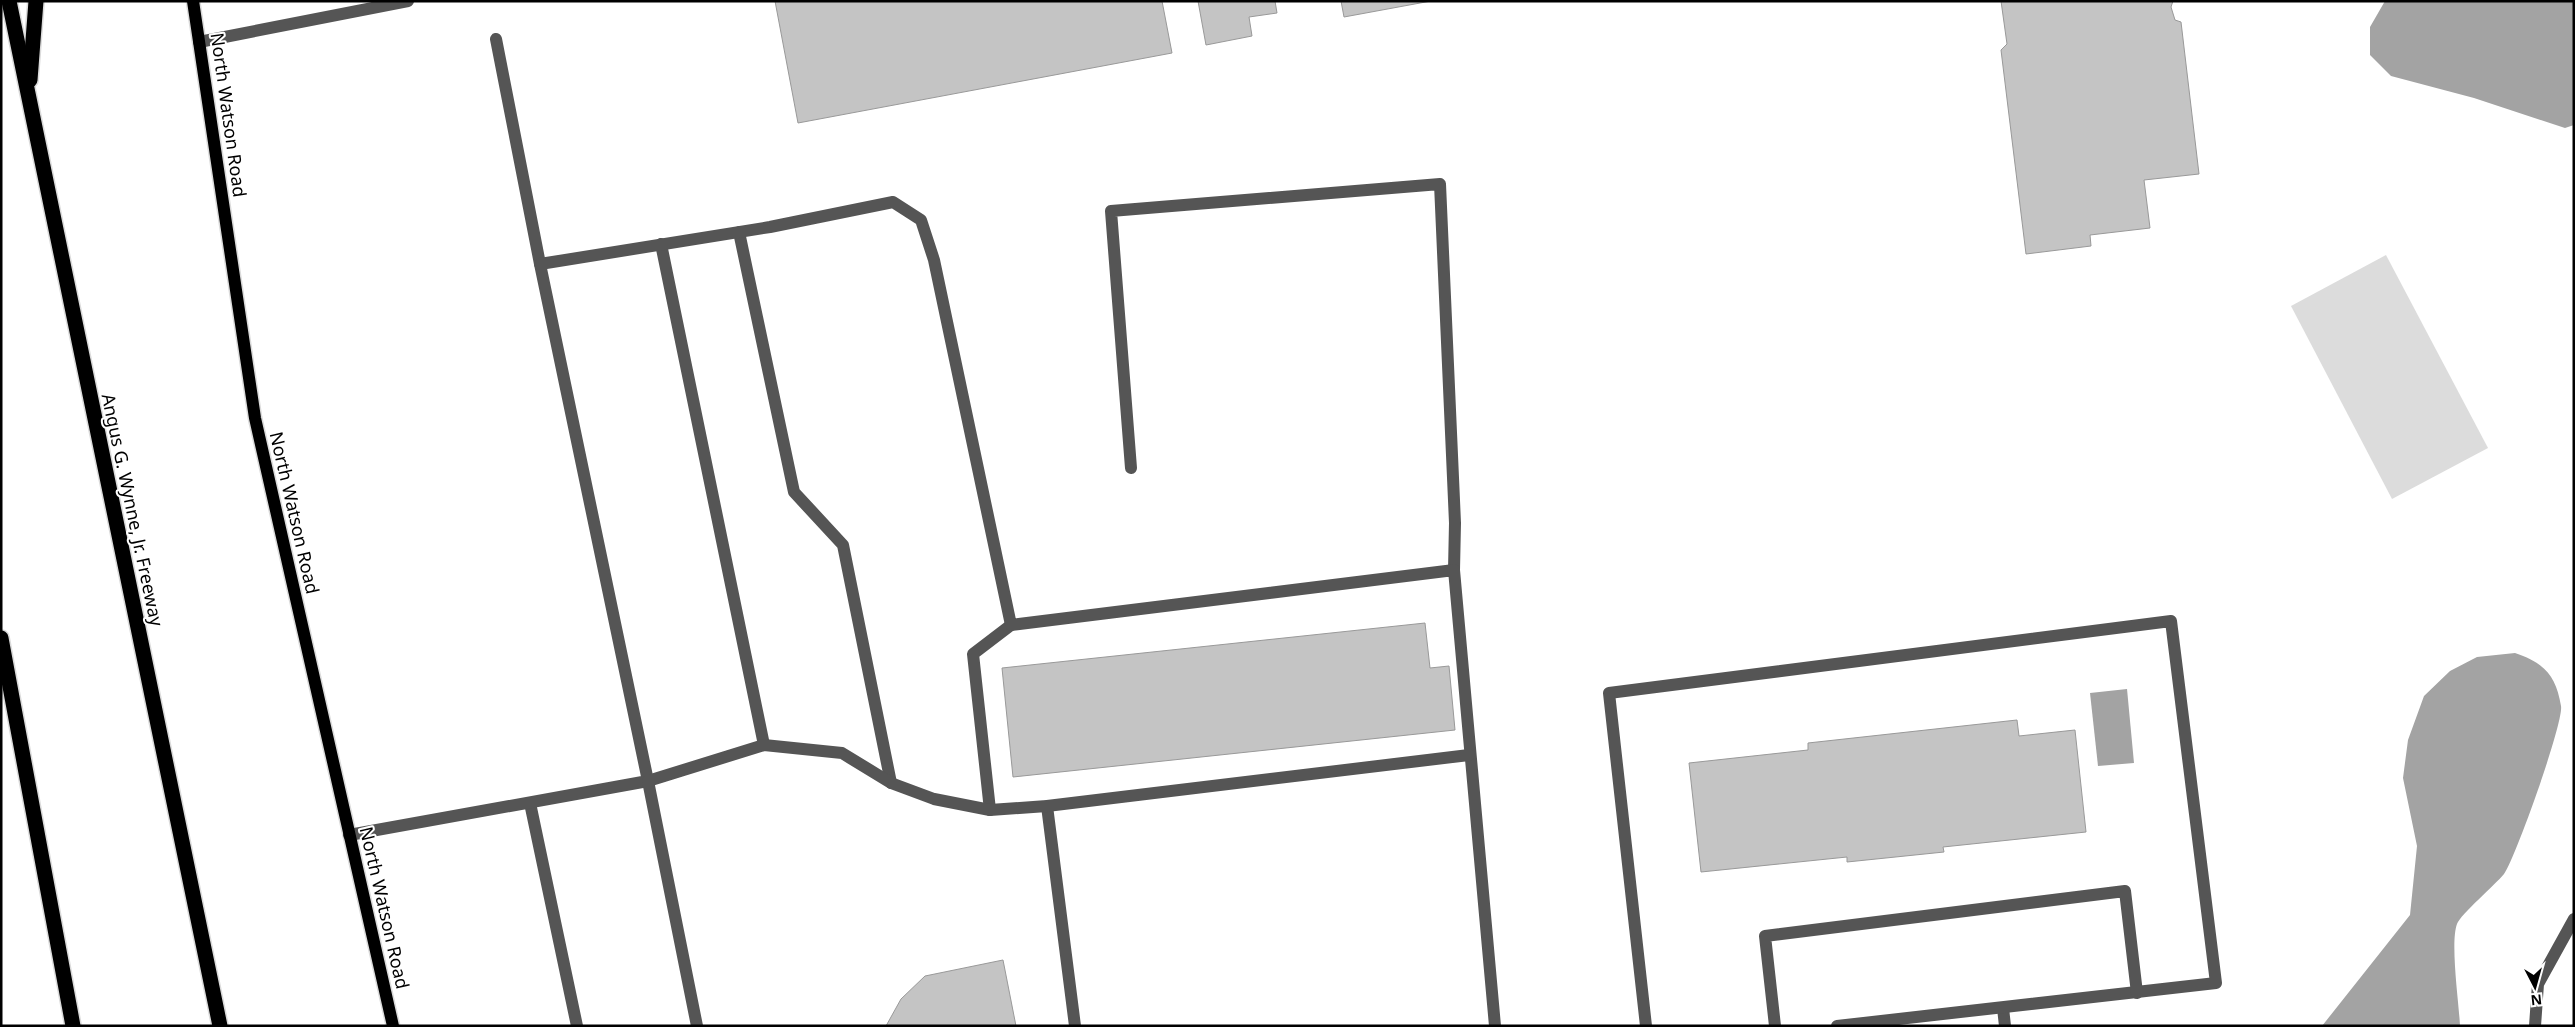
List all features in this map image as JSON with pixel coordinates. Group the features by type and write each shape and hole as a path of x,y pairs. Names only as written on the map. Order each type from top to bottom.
{"highway":[{"name":"Angus G. Wynne, Jr. Freeway","path":"9,1 220,1026"},
{"path":"29,96 36,1"},
{"path":"1,638 73,1026"}],"main road":[{"name":"North Watson Road","path":"193,1 255,418 393,1026"}],"lane":[{"path":"199,42 408,1"},
{"path":"496,39 540,264 697,1026"},
{"path":"1131,468 1111,211 1440,184 1455,523 1454,570 1469,755 1495,1026"},
{"path":"540,264 739,232 893,202 921,220 934,260 1011,625"},
{"path":"739,232 794,492 843,545 891,783"},
{"path":"661,244 764,745"},
{"path":"990,810 973,654 1011,625 1454,570"},
{"path":"1646,1026 1609,693 2171,621 2216,983 1837,1026"},
{"path":"349,836 648,781 764,745 842,753 891,783 934,799 990,810 1047,806 1469,755"},
{"path":"530,803 577,1026"},
{"path":"1047,806 1075,1026"},
{"path":"1775,1026 1765,936 2125,892 2137,993"},
{"path":"2536,1026 2538,984 2573,919"},
{"path":"2003,1008 2005,1026"}],"shaded area":[{"path":"2385,1 2574,1 2574,125 2565,128 2474,98 2391,76 2370,55 2370,27"},
{"path":"2386,255 2488,448 2392,499 2291,306"},
{"path":"2515,653 2534,661 2552,678 2559,695 2560,717 2538,790 2510,863 2504,874 2457,924 2454,945 2460,1026 2322,1026 2410,915 2417,846 2403,778 2408,740 2424,696 2450,671 2477,657"},
{"path":"2127,689 2134,763 2098,766 2090,693"}],"building":[{"path":"775,1 1162,1 1172,53 798,123"},
{"path":"1198,1 1275,1 1277,13 1249,17 1252,36 1206,45"},
{"path":"1341,1 1431,1 1344,17"},
{"path":"2001,1 2173,1 2171,7 2175,20 2181,22 2199,174 2144,180 2150,228 2090,235 2091,246 2026,254 2001,50 2007,44"},
{"path":"1425,623 1430,668 1449,666 1455,730 1013,777 1002,668"},
{"path":"2017,720 2019,736 2075,730 2086,832 1943,847 1944,852 1847,862 1847,857 1701,872 1689,763 1808,750 1808,743"},
{"path":"1003,960 1016,1026 886,1026 901,999 925,976"}]}
